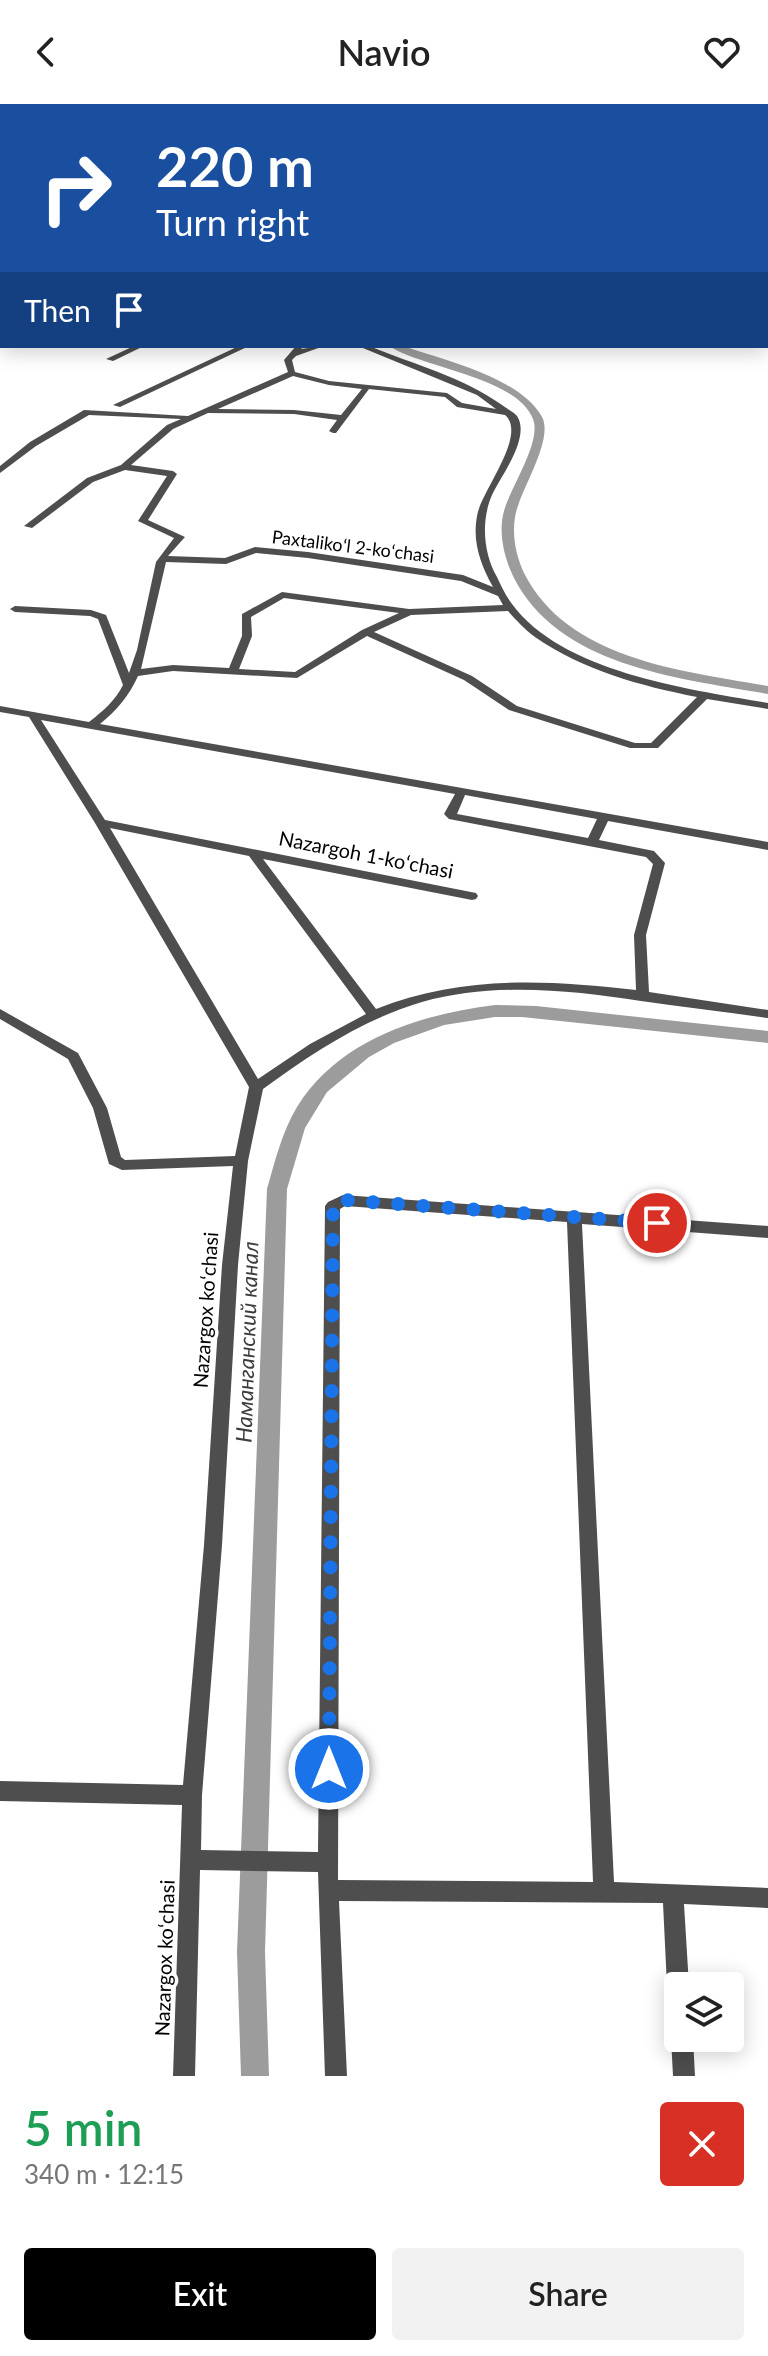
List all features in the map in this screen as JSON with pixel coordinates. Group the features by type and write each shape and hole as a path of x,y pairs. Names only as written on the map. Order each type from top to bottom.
{"street":[{"path":"110,359 135,348"},
{"path":"117,405 241,348"},
{"path":"298,348 287,366 292,373 314,380 447,395 460,405 509,413"},
{"path":"294,354 314,348"},
{"path":"367,348 480,393 509,413 516,424 515,439 484,503 480,520 484,560 508,608 545,641 573,656 634,677 705,695 768,706"},
{"path":"29,526 90,480 124,467 164,431 292,373"},
{"path":"333,431 367,387"},
{"path":"211,408 344,416"},
{"path":"0,470 33,444 87,412 193,418"},
{"path":"93,724 113,706 137,673 162,559 180,537 143,521 173,475 124,467"},
{"name":"Paxtalikoʻl 2-koʻchasi","path":"162,559 226,561 255,550 308,555 463,578 500,594"},
{"path":"233,670 247,636 246,616 282,595 409,612 508,608"},
{"path":"15,609 91,613 102,617 128,684"},
{"path":"137,673 173,668 297,675 366,632 409,612"},
{"path":"366,632 468,678 513,708 634,746 654,746 705,695"},
{"path":"0,709 768,846"},
{"path":"32,714 101,823 256,1087 337,1033 421,998 469,988 524,985 768,1014"},
{"path":"462,791 450,814 453,817 650,854 659,863 640,935 643,997"},
{"path":"592,842 604,817"},
{"name":"Nazargoh 1-koʻchasi","path":"101,823 472,896"},
{"name":"Nazargoh 1-koʻchasi","path":"253,853 375,1017"},
{"path":"0,1013 73,1056 100,1108 114,1160 122,1165 241,1161"},
{"name":"Nazargox koʻchasi","path":"184,2076 192,1795 213,1545 230,1265 241,1161 256,1087"},
{"path":"336,2076 328,1890 333,1206 343,1200 768,1232"},
{"path":"574,1217 604,1890"},
{"path":"0,1791 192,1795"},
{"path":"190,1860 328,1862"},
{"path":"328,1890 604,1890 768,1898"},
{"path":"673,1893 677,1972"},
{"path":"683,2052 684,2076"}],"waterway":[{"name":"Наманганский канал","path":"400,348 495,384 529,406 538,419 538,438 510,511 509,538 514,565 530,596 554,622 585,641 621,657 698,677 768,690"},
{"name":"Наманганский канал","path":"255,2076 251,1952 277,1189 300,1118 320,1088 363,1053 415,1028 469,1014 536,1012 768,1037"}],"route":[{"path":"329,1769 333,1206 343,1200 657,1223"}]}
